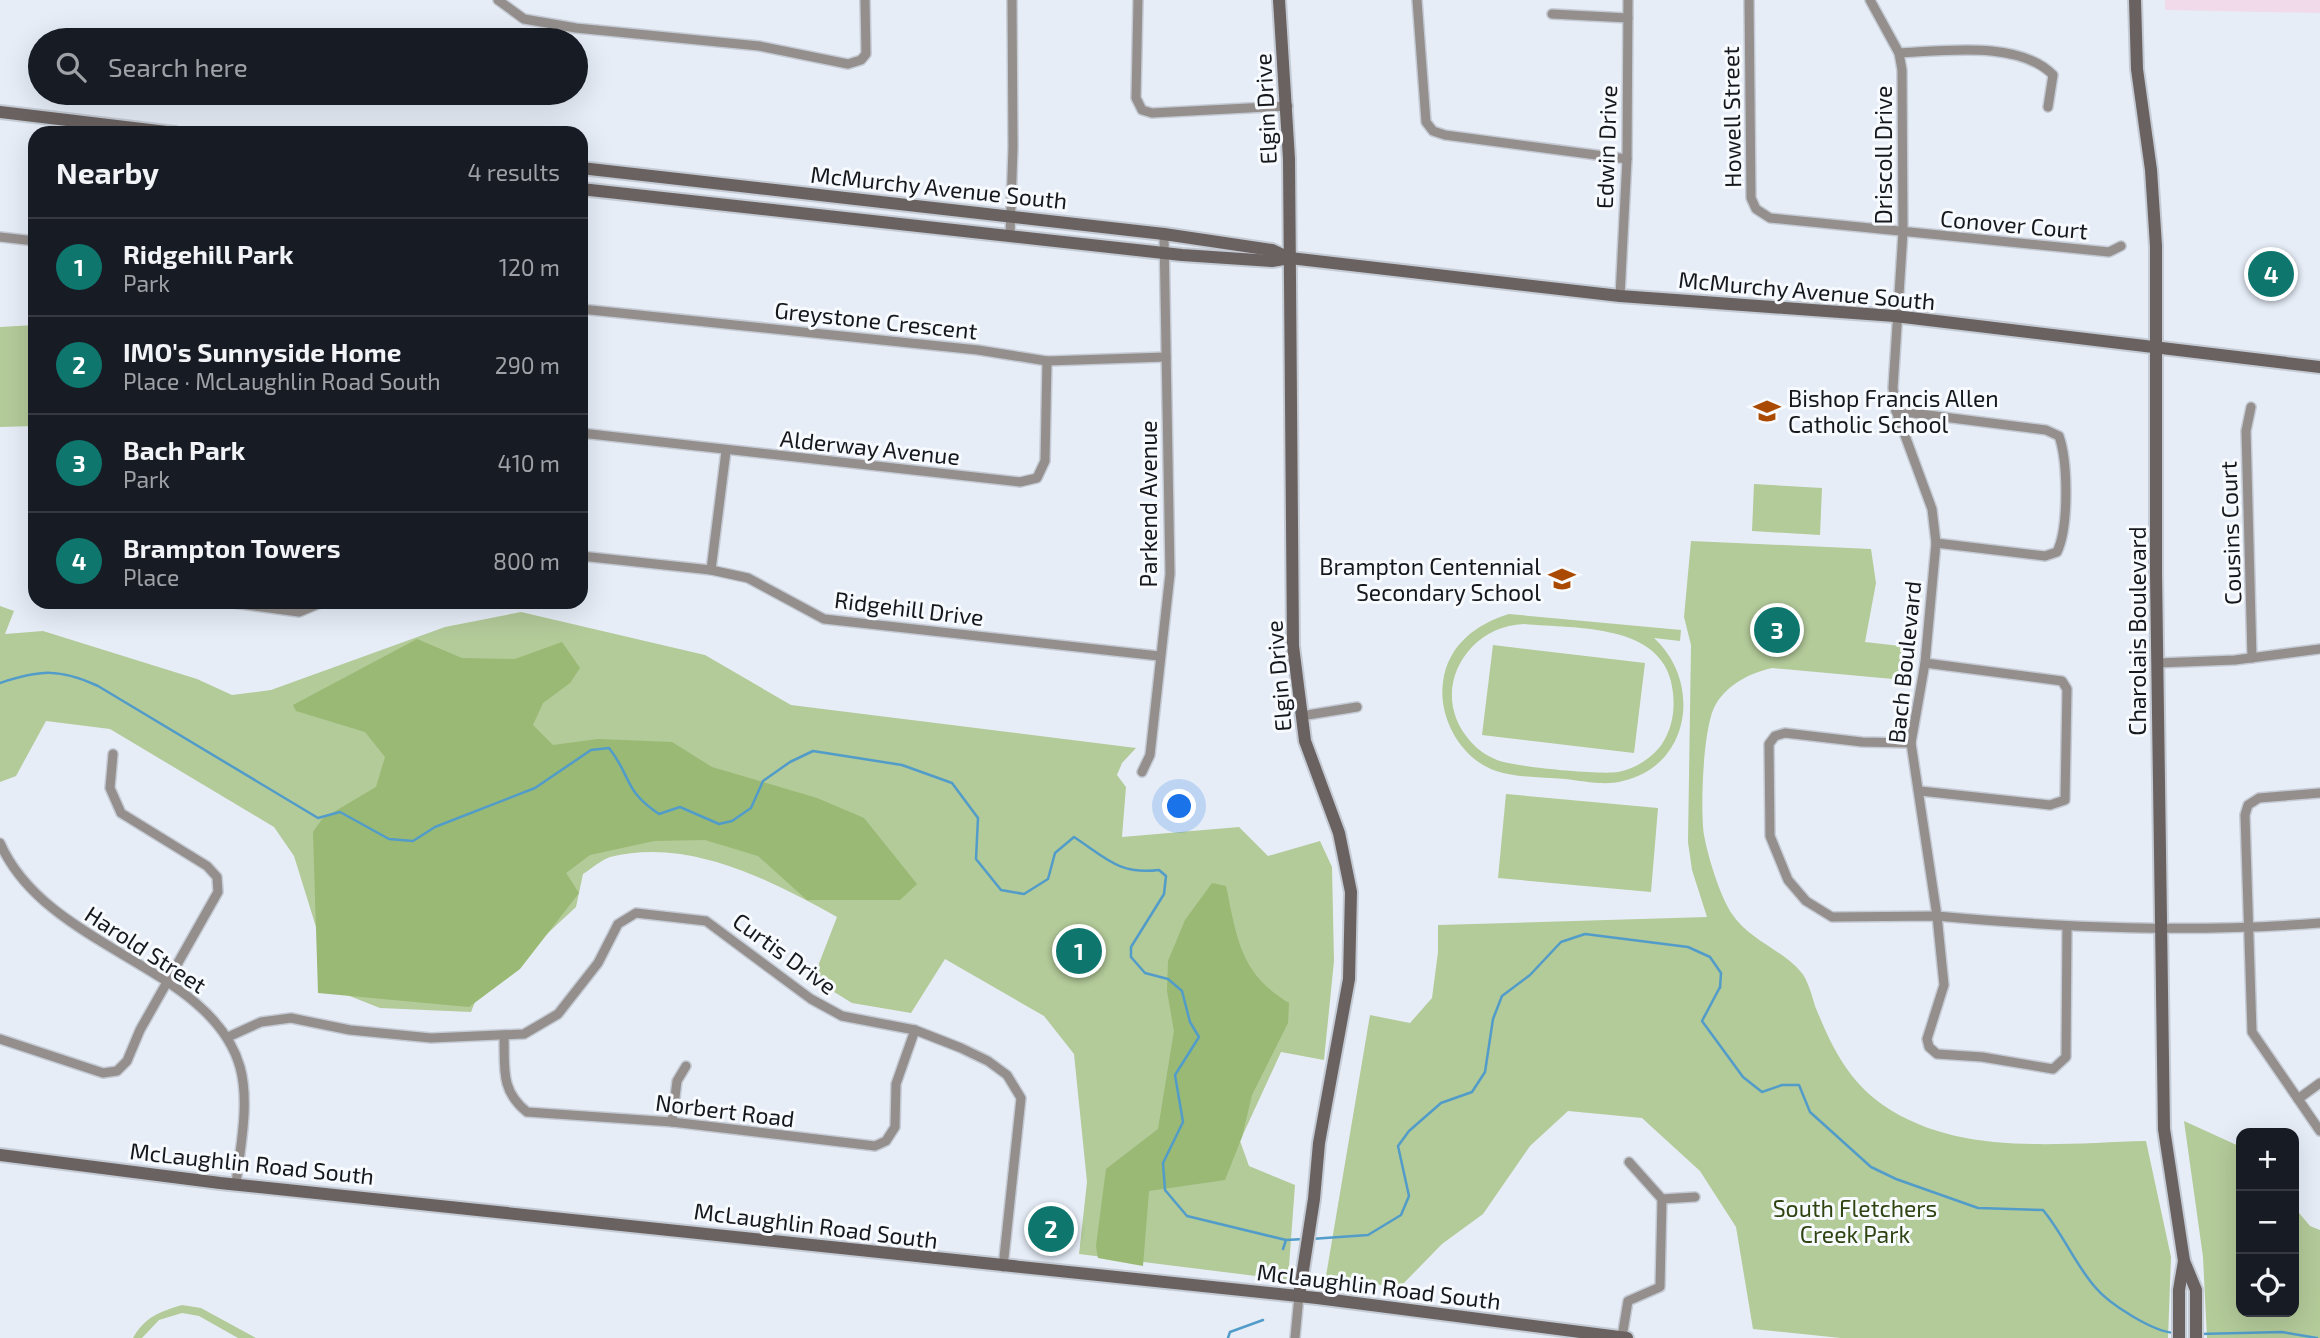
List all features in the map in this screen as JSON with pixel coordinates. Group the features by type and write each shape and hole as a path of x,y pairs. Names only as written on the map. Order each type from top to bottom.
{"street":[{"path":"498,0 524,19 576,28"},
{"path":"588,29 759,46 848,64 861,60 866,54 865,0"},
{"path":"1010,236 1012,0"},
{"path":"1139,0 1136,98 1142,110 1152,113 1288,106"},
{"name":"Elgin Drive","path":"1279,0 1288,106 1293,646 1305,741 1339,833 1351,892 1349,979 1319,1143 1295,1338"},
{"path":"1417,0 1426,122 1433,131 1445,135 1627,159"},
{"name":"Edwin Drive","path":"1620,296 1627,159 1628,0"},
{"name":"Howell Street","path":"1749,0 1751,198 1756,209 1770,218 1903,232"},
{"name":"Driscoll Drive","path":"1870,0 1899,54 1902,70 1903,232 1895,316"},
{"name":"Charolais Boulevard","path":"2135,0 2137,69 2155,208 2154,346 2164,1129 2184,1261 2196,1290 2196,1338"},
{"path":"1552,14 1628,18"},
{"path":"1899,54 1987,50 2029,59 2044,65 2053,75 2048,107"},
{"path":"0,112 117,126"},
{"name":"McMurchy Avenue South","path":"588,169 1164,234 1272,250 1290,258"},
{"name":"McMurchy Avenue South","path":"588,190 1165,254 1272,261 1290,258 1620,296 1895,316 2320,368"},
{"name":"Conover Court","path":"1903,232 2109,252 2121,246"},
{"name":"Parkend Avenue","path":"1142,772 1150,755 1170,574 1164,234"},
{"path":"0,237 28,240"},
{"name":"Greystone Crescent","path":"588,310 978,350 1047,360 1166,357"},
{"name":"Bach Boulevard","path":"1895,316 1893,388 1896,411 1932,509 1936,543 1925,663 1911,743 1920,791 1944,985 1927,1039 1929,1047 1937,1054 1982,1057 2053,1069 2066,1057 2067,928"},
{"name":"Alderway Avenue","path":"588,434 1020,482 1038,478 1045,461 1047,360"},
{"name":"Cousins Court","path":"2251,407 2246,431 2252,658"},
{"path":"1896,411 2046,430 2059,436 2064,451 2063,539 2057,552 2045,556 1936,543"},
{"path":"711,570 726,451"},
{"name":"Ridgehill Drive","path":"588,557 711,570 748,578 824,619 1159,656"},
{"path":"277,609 299,612 306,609"},
{"path":"2158,663 2252,658 2320,649"},
{"path":"1920,791 2050,805 2065,800 2067,689 2062,681 1925,663"},
{"path":"1301,716 1357,708"},
{"path":"1911,743 1862,742 1785,733 1774,736 1769,744 1770,836 1788,880 1820,911 1832,917 1937,916 2067,928 2249,928 2320,923"},
{"path":"0,1039 103,1073 117,1071 127,1061 140,1030 218,892 217,877 207,866 121,813 110,788 113,754"},
{"path":"2320,793 2259,798 2248,805 2245,815 2252,1032 2320,1131"},
{"name":"Harold Street","path":"0,843 24,882 62,917 196,1002 228,1037 241,1069 244,1099 236,1184"},
{"name":"Curtis Drive","path":"228,1037 261,1022 291,1018 349,1030 431,1038 524,1034 558,1014 598,963 618,924 636,913 706,921 811,999 842,1016 915,1030 988,1061 1007,1075 1021,1098 1003,1267"},
{"name":"Norbert Road","path":"504,1035 505,1080 512,1099 527,1112 672,1122 875,1146 886,1141 895,1127 896,1084 915,1030"},
{"path":"672,1122 677,1081 686,1066"},
{"path":"2298,1099 2320,1083"},
{"name":"McLaughlin Road South","path":"0,1154 236,1184 617,1223 1003,1267 1300,1296 1624,1338"},
{"path":"1624,1338 1628,1301 1660,1287 1662,1199 1629,1162"},
{"path":"1662,1199 1695,1197"},
{"name":"Charolais Boulevard","path":"2179,1338 2179,1290 2184,1261"}],"shaded area":[{"path":"2165,0 2320,0 2320,13 2165,10"}],"green space":[{"path":"28,325 28,426 0,427 0,327"},
{"path":"1754,484 1822,488 1820,535 1752,531"},
{"name":"South Fletchers Creek Park","path":"1691,541 1871,549 1876,583 1865,642 1909,647 1904,680 1772,668 1740,680 1716,704 1705,747 1703,823 1711,865 1732,914 1747,931 1785,957 1801,972 1834,1048 1859,1084 1883,1105 1912,1122 1976,1140 2010,1143 2146,1141 2171,1257 2168,1338 1841,1338 1753,1329 1736,1227 1700,1171 1642,1118 1568,1111 1530,1146 1483,1214 1442,1244 1401,1286 1325,1282 1370,1015 1410,1023 1432,998 1438,952 1438,925 1707,917 1692,870 1688,842 1691,645 1684,617"},
{"path":"0,606 14,611 5,634 43,631 197,679 232,695 271,690 445,627 521,612 705,655 791,705 1136,748 1122,763 1117,775 1126,787 1122,837 1239,827 1268,856 1320,841 1332,867 1334,961 1324,1060 1281,1052 1240,1141 1249,1166 1295,1185 1288,1280 1079,1254 1087,1182 1074,1054 1044,1016 945,959 911,1013 852,1003 813,979 837,917 757,876 699,857 640,852 603,860 583,874 576,907 508,970 483,982 471,1012 380,1008 347,995 321,943 294,856 274,827 110,729 46,721 16,776 0,782"},
{"path":"1509,614 1681,630 1680,641 1654,638 1669,656 1679,677 1683,698 1682,720 1675,740 1663,758 1646,772 1623,781 1601,783 1504,773 1483,765 1472,757 1454,736 1448,723 1442,696 1443,682 1457,647 1475,630","holes":["1524,624 1592,629 1616,634 1637,641 1654,653 1667,670 1674,707 1670,726 1658,749 1637,766 1618,772 1594,772 1506,763 1482,752 1471,742 1458,723 1452,704 1453,684 1459,666 1470,650 1485,637 1503,628"]},
{"path":"417,639 462,658 515,659 562,642 580,668 570,683 543,703 533,725 553,745 598,739 672,742 712,767 817,798 864,818 917,884 900,900 807,900 758,856 705,840 654,841 590,855 566,873 579,893 520,969 469,1007 318,993 313,832 322,819 376,787 385,757 365,732 296,711 293,705"},
{"path":"1493,645 1645,663 1634,753 1482,735"},
{"path":"1506,794 1658,808 1651,892 1498,878"},
{"path":"1212,883 1226,886 1243,953 1260,980 1289,1003 1288,1023 1252,1095 1242,1137 1225,1180 1149,1191 1143,1266 1098,1258 1096,1246 1106,1169 1158,1129 1174,1031 1167,991 1168,961 1185,920"},
{"path":"2184,1121 2236,1145 2236,1317 2299,1317 2299,1213 2310,1226 2320,1230 2320,1338 2207,1338 2203,1257"},
{"path":"182,1305 201,1308 256,1338 238,1338 199,1316 182,1313 159,1320 142,1338 133,1338 153,1316"}],"waterway":[{"path":"0,683 38,673 61,674 84,680 318,818 340,812 389,839 413,841 435,827 535,788 591,750 609,748 639,798 659,814 680,807 719,824 732,821 751,808 763,781 790,762 813,751 902,765 952,783 978,818 976,859 1001,890 1024,894 1048,879 1055,853 1074,837 1104,858 1123,867 1133,870 1159,870 1166,876 1164,894 1131,947 1131,957 1145,973 1168,979 1182,991 1190,1022 1199,1037 1175,1075 1183,1122 1163,1163 1165,1190 1187,1216 1286,1240 1304,1239"},
{"path":"1311,1239 1368,1235 1401,1215 1409,1196 1398,1146 1409,1131 1441,1103 1472,1092 1485,1072 1493,1019 1502,996 1530,975 1561,942 1585,934 1688,947 1710,957 1721,973 1720,988"},
{"path":"1720,987 1702,1021 1743,1077 1762,1092 1782,1085 1799,1085 1810,1112 1871,1167 1896,1179 1978,1208 2043,1210 2081,1269 2102,1294 2121,1309 2155,1328 2175,1333"},
{"path":"1283,1249 1286,1240"},
{"path":"1228,1338 1230,1332 1263,1320"},
{"path":"2199,1334 2282,1332 2317,1338"}],"place":[{"name":"Brampton Towers","path":"2271,274"},
{"name":"Bishop Francis Allen Catholic School","path":"1767,411"},
{"name":"Brampton Centennial Secondary School","path":"1562,579"},
{"name":"Bach Park","path":"1777,630"},
{"name":"Ridgehill Park","path":"1079,951"},
{"name":"IMO's Sunnyside Home","path":"1051,1229"}]}
